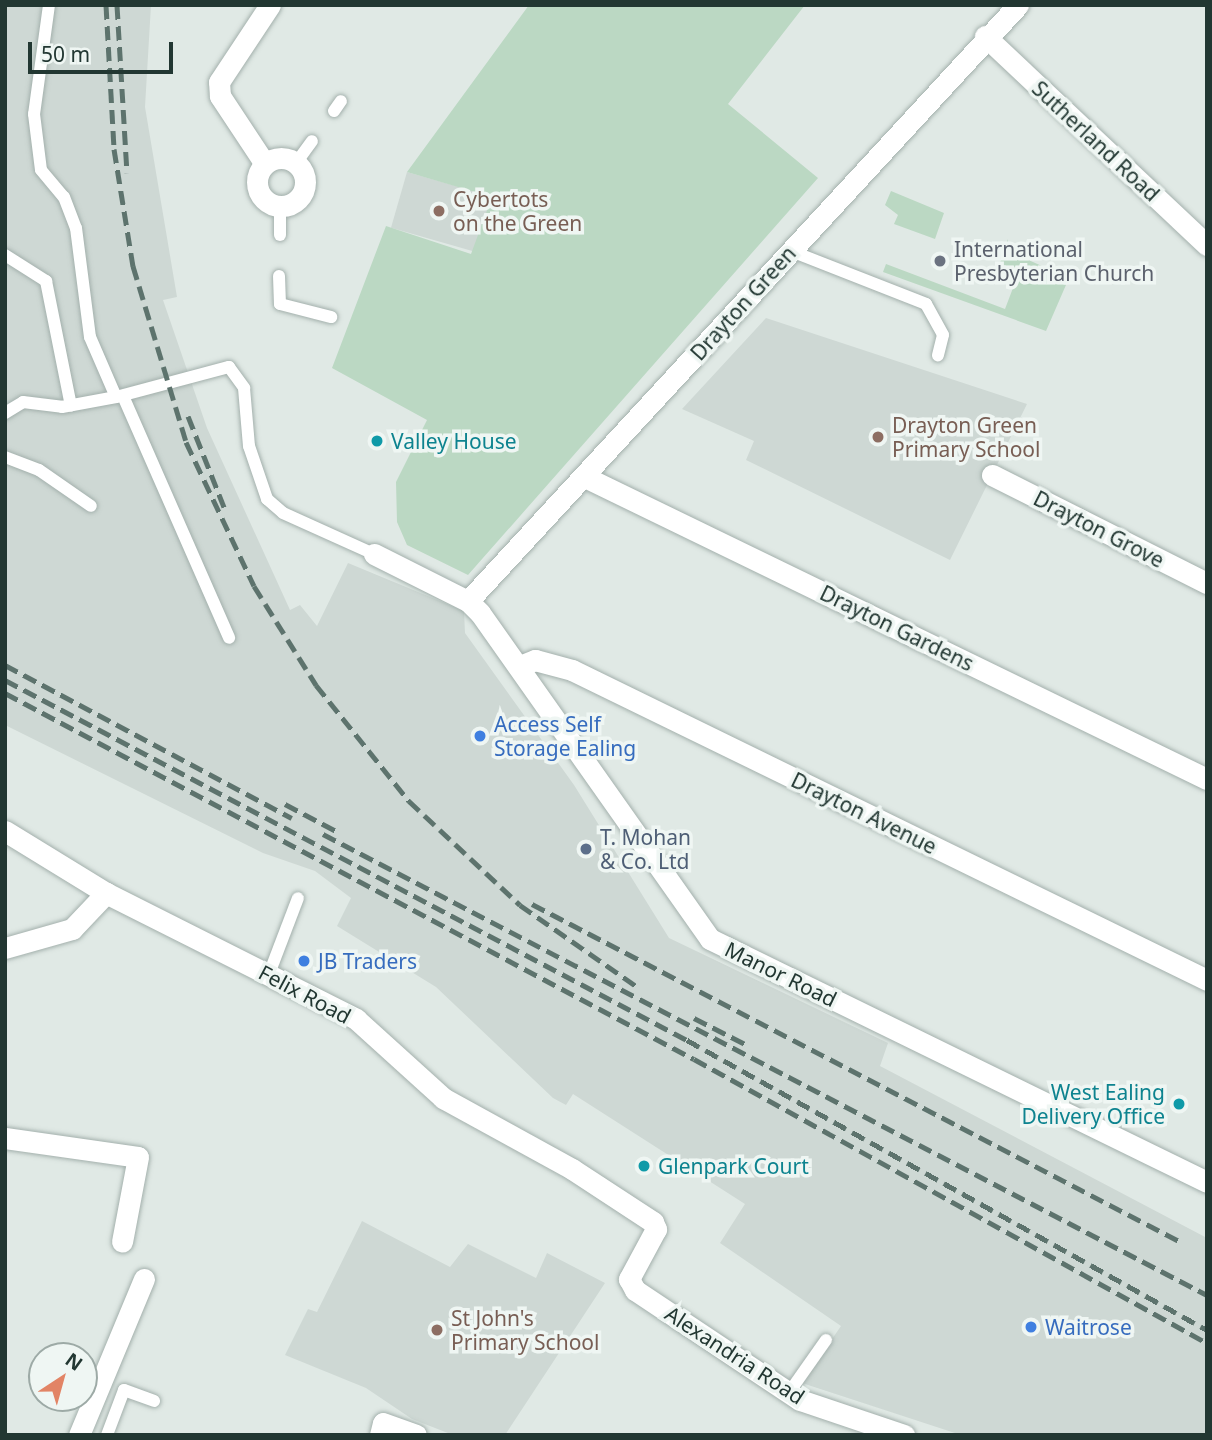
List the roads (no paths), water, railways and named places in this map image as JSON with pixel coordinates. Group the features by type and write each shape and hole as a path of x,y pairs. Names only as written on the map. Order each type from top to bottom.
{"street":[{"path":"265,164 220,96 219,82 270,5"},
{"name":"Drayton Green","path":"468,601 587,478 985,36 1018,5"},
{"name":"Sutherland Road","path":"985,36 1207,246"},
{"path":"284,158 296,163 303,190 280,206 265,200 257,186 265,164 284,158"},
{"name":"Drayton Grove","path":"992,475 1207,583"},
{"name":"Drayton Gardens","path":"587,478 1207,779"},
{"name":"Manor Road","path":"374,555 468,601 520,666 710,939 1207,1182"},
{"name":"Drayton Avenue","path":"520,666 535,660 572,670 1207,980"},
{"name":"Felix Road","path":"5,831 106,893 356,1019 443,1098 572,1168 656,1229"},
{"path":"5,948 72,929 106,893"},
{"path":"5,1138 138,1157 122,1242"},
{"name":"Alexandria Road","path":"656,1229 631,1271 635,1290 789,1394 904,1435"},
{"path":"79,1435 144,1279"},
{"path":"382,1429 416,1435"}],"lane":[{"path":"49,5 34,114 41,170 59,188 76,228 90,337 229,638"},
{"path":"296,163 312,141"},
{"path":"280,206 280,235"},
{"path":"791,251 926,304 943,335 938,355"},
{"path":"5,255 46,281 71,405"},
{"path":"279,276 280,304 331,317"},
{"path":"5,413 23,402 71,405 120,397 229,367 244,388 249,446 267,499 283,513 374,555"},
{"path":"5,457 39,470 91,506"},
{"path":"269,974 298,898"},
{"path":"789,1394 826,1340"},
{"path":"107,1435 124,1390 154,1401"}],"railway":[{"path":"106,5 114,149 133,266 186,442 254,586 316,685 409,801 520,905 639,988"},
{"path":"117,5 127,173"},
{"path":"188,416 224,507"},
{"path":"5,665 292,818"},
{"path":"5,680 687,1040 1207,1330"},
{"path":"5,693 694,1059 1207,1343"},
{"path":"285,804 340,833"},
{"path":"323,834 1207,1295"},
{"path":"532,904 1179,1241"},
{"path":"694,1018 747,1045"}],"place":[{"name":"Cybertots on the Green","path":"439,211"},
{"name":"International Presbyterian Church","path":"940,261"},
{"name":"Drayton Green Primary School","path":"878,437"},
{"name":"Valley House","path":"377,441"},
{"name":"Access Self Storage Ealing","path":"480,736"},
{"name":"T. Mohan & Co. Ltd","path":"586,849"},
{"name":"JB Traders","path":"304,961"},
{"name":"West Ealing Delivery Office","path":"1179,1104"},
{"name":"Glenpark Court","path":"644,1166"},
{"name":"Waitrose","path":"1031,1327"},
{"name":"St John's Primary School","path":"437,1330"}]}
